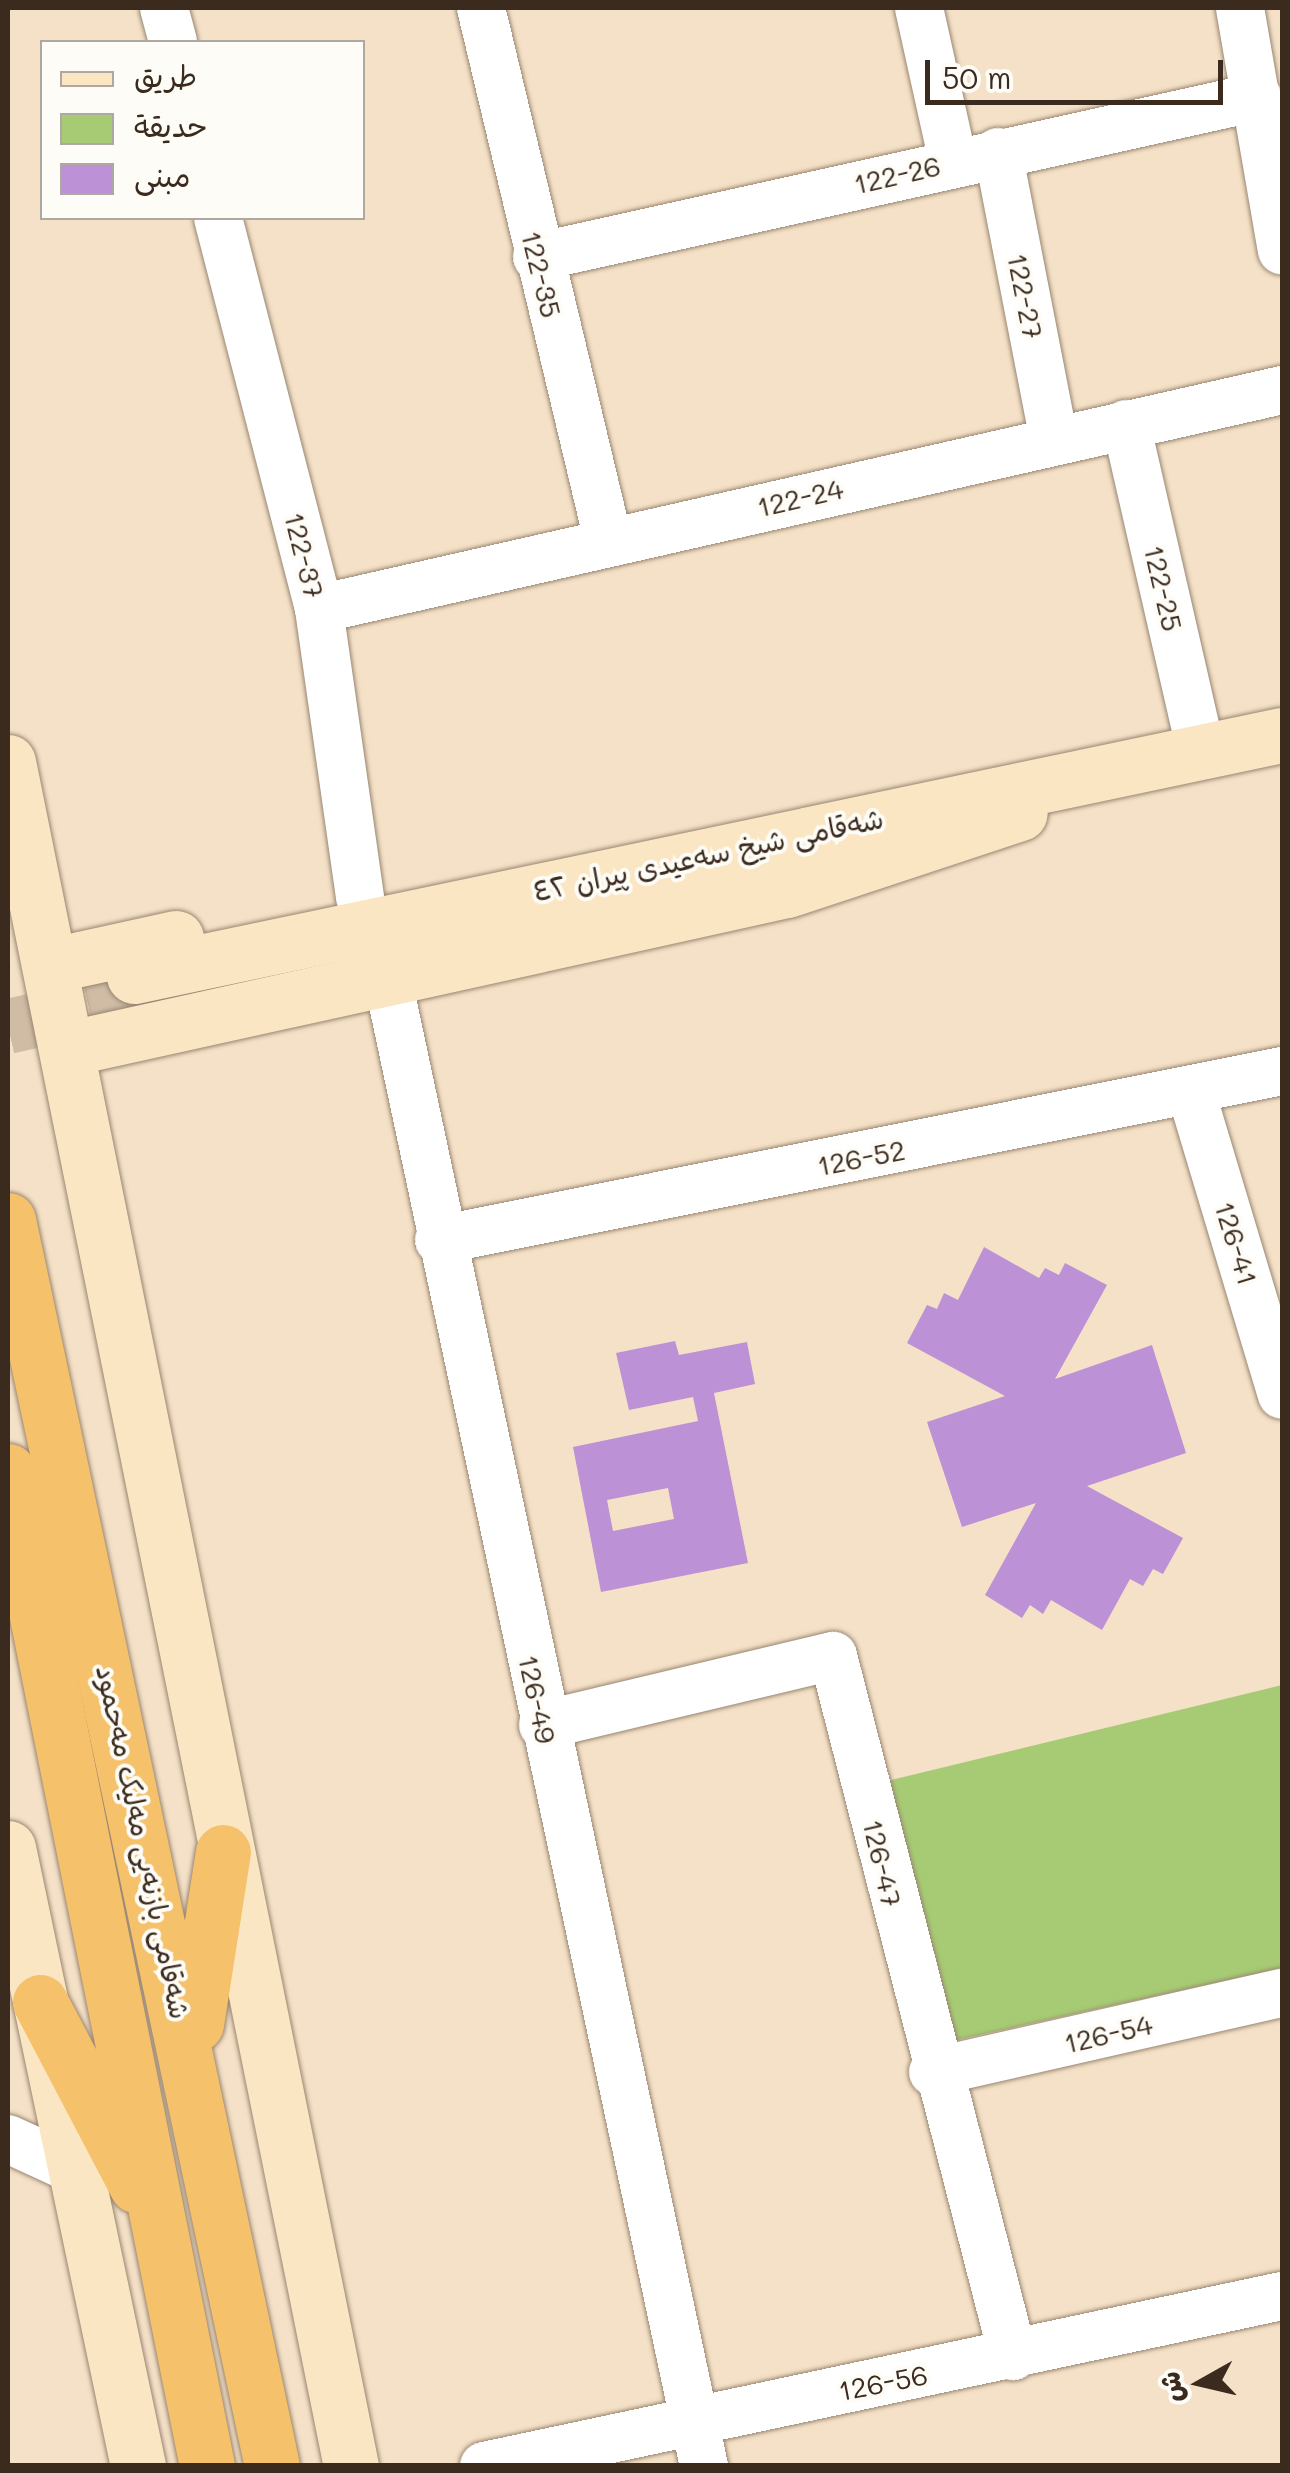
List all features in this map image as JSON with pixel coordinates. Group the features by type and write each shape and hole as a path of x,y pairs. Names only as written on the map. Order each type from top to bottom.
{"highway":[{"name":"شەقامی بازنەیی مەلیک مەحمود","path":"8,1220 190,2056 272,2466"},
{"name":"شەقامی بازنەیی مەلیک مەحمود","path":"8,1471 166,2242 207,2466"},
{"path":"190,2056 223,1852"},
{"path":"40,2002 166,2242"}],"main road":[{"name":"شەقامی شیخ سەعیدی پیران ٤٢","path":"135,987 1017,800 1201,751 1282,735"},
{"path":"8,762 70,1048 223,1852 350,2466"},
{"name":"شەقامی شیخ سەعیدی پیران ٤٢","path":"1017,800 1282,763"},
{"path":"52,965 826,803 1017,800"},
{"path":"70,1048 842,876 1017,800"},
{"path":"8,1848 138,2466"}],"street":[{"path":"164,8 172,40"},
{"name":"122-35","path":"482,8 608,540"},
{"name":"122-27","path":"919,8 976,156 1054,440"},
{"path":"1240,8 1282,250"},
{"name":"122-26","path":"538,256 976,156 1257,97"},
{"name":"122-37","path":"219,220 319,609 360,898"},
{"name":"122-24","path":"319,609 608,540 1282,390"},
{"name":"122-25","path":"1126,424 1201,751"},
{"name":"126-49","path":"388,976 439,1240 698,2443"},
{"name":"126-52","path":"439,1240 1191,1092 1282,1070"},
{"name":"126-41","path":"1191,1092 1282,1395"},
{"name":"126-47","path":"543,1725 833,1656 933,2072 1012,2356"},
{"name":"126-54","path":"933,2072 1282,1993"},
{"path":"8,2140 78,2171"},
{"name":"126-56","path":"484,2466 698,2443 1012,2356 1282,2296"}],"green space":[{"path":"1282,1685 1282,1968 952,2041 883,1782"}],"building":[{"path":"984,1247 1039,1278 1045,1268 1059,1275 1065,1263 1107,1285 1055,1379 1152,1345 1186,1453 1087,1486 1183,1538 1163,1574 1153,1569 1143,1586 1130,1579 1102,1630 1051,1600 1043,1614 1030,1605 1022,1618 985,1595 1036,1503 962,1527 927,1422 1005,1396 907,1343 927,1305 937,1309 944,1293 958,1300"},
{"path":"675,1341 679,1355 747,1342 755,1384 714,1393 748,1563 601,1592 573,1447 698,1421 693,1397 629,1410 616,1353","holes":["668,1488 674,1519 613,1531 607,1500"]}],"tunnel":[{"path":"8,1026 137,997"}]}
